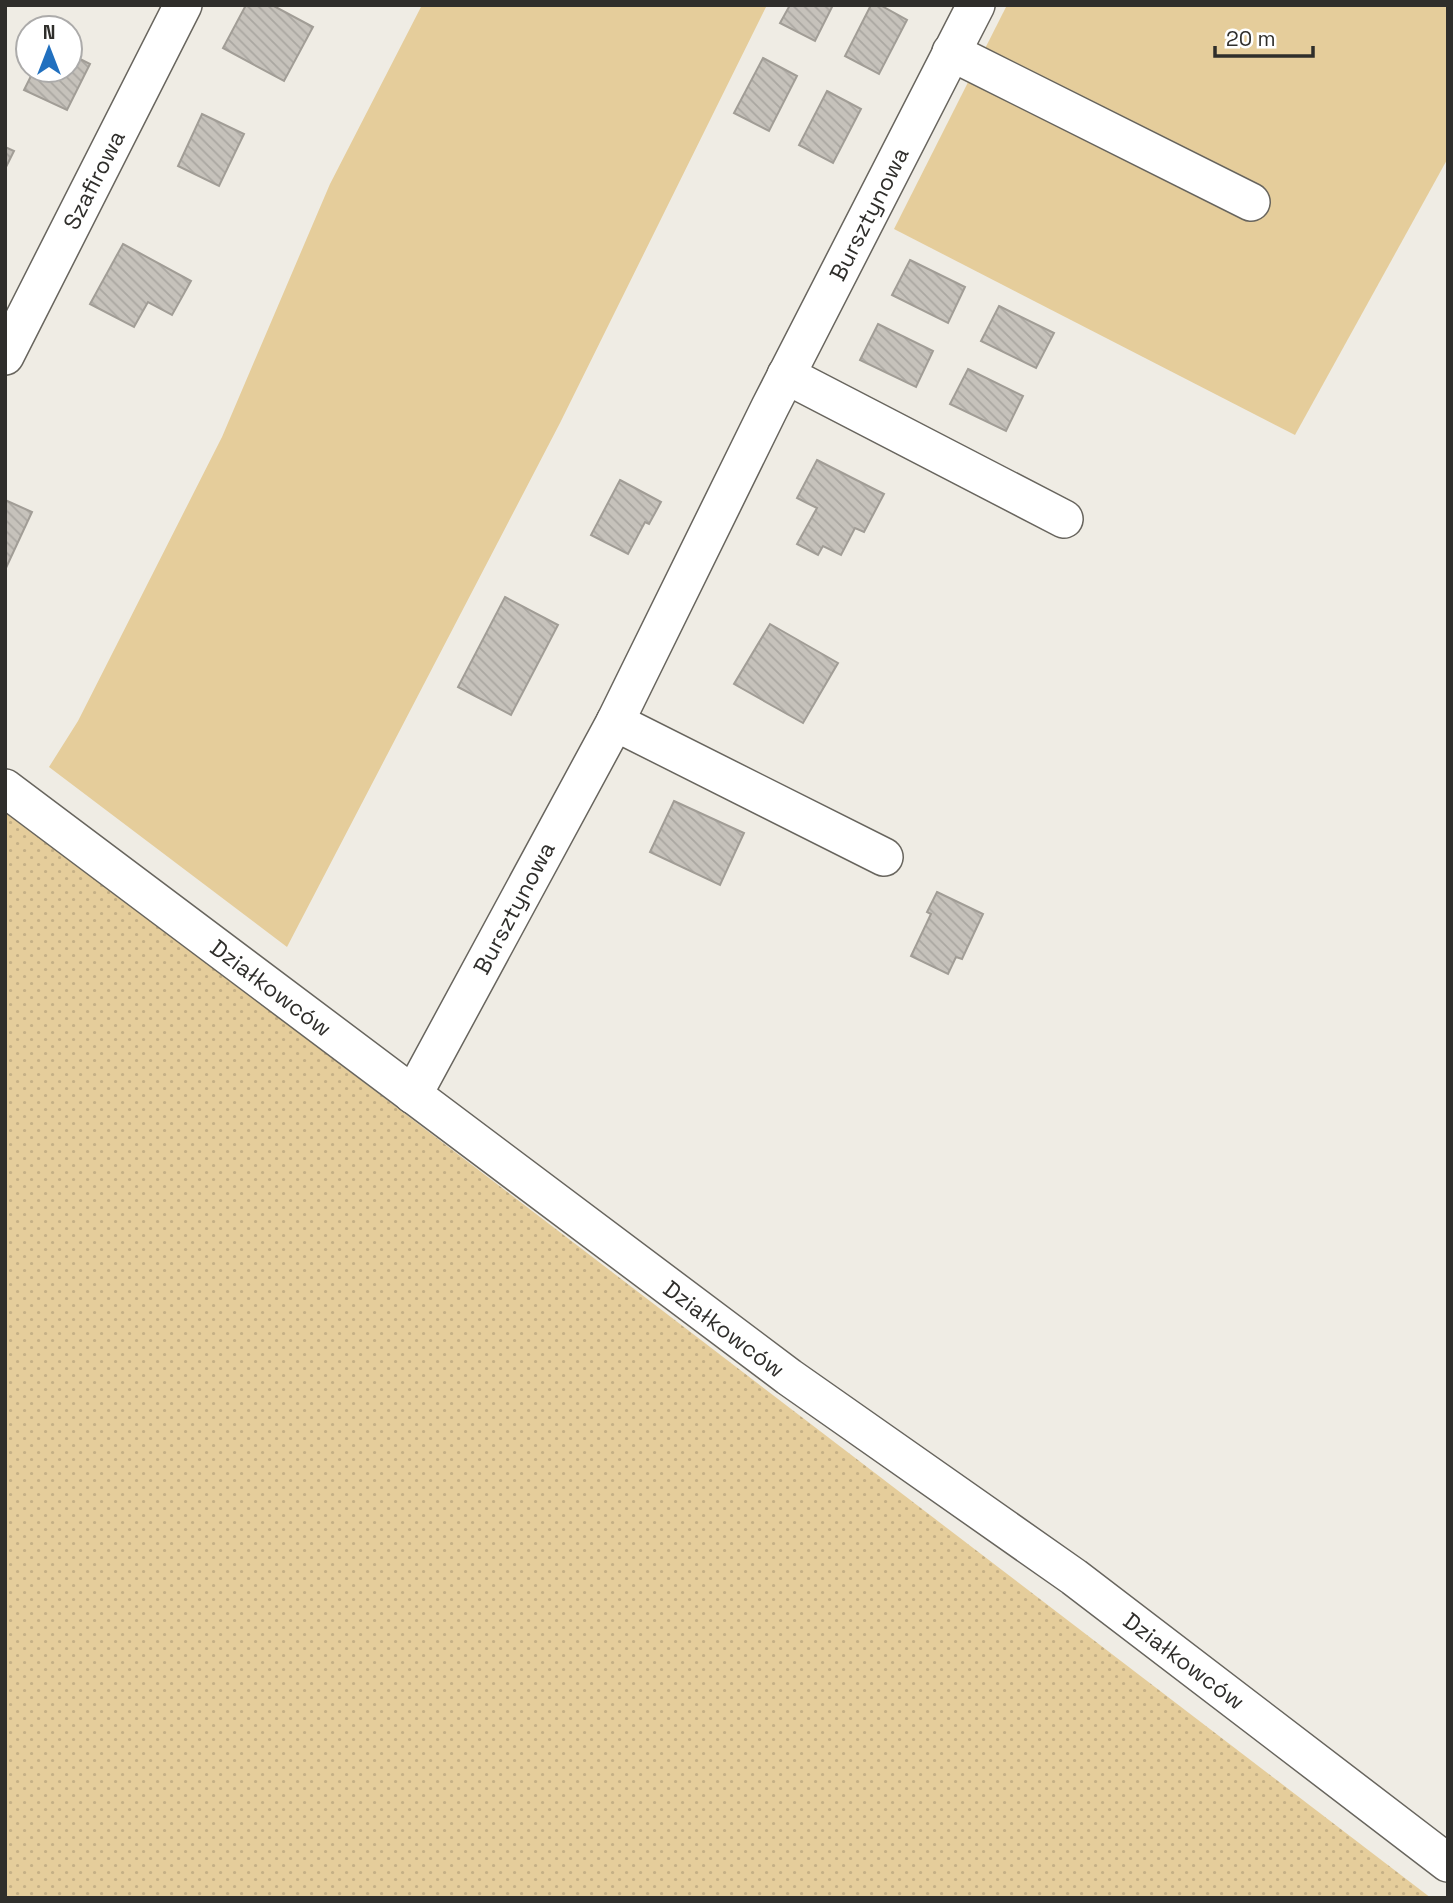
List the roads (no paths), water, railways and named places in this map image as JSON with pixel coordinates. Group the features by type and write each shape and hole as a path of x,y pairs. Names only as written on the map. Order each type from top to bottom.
{"street":[{"name":"Szafirowa","path":"5,355 183,5"},
{"name":"Bursztynowa","path":"413,1095 615,722 786,375 975,5"},
{"path":"951,52 1251,202"},
{"path":"786,375 1064,519"},
{"path":"615,722 884,857"},
{"name":"Działkowców","path":"5,788 789,1377 1074,1577 1448,1863"}]}
